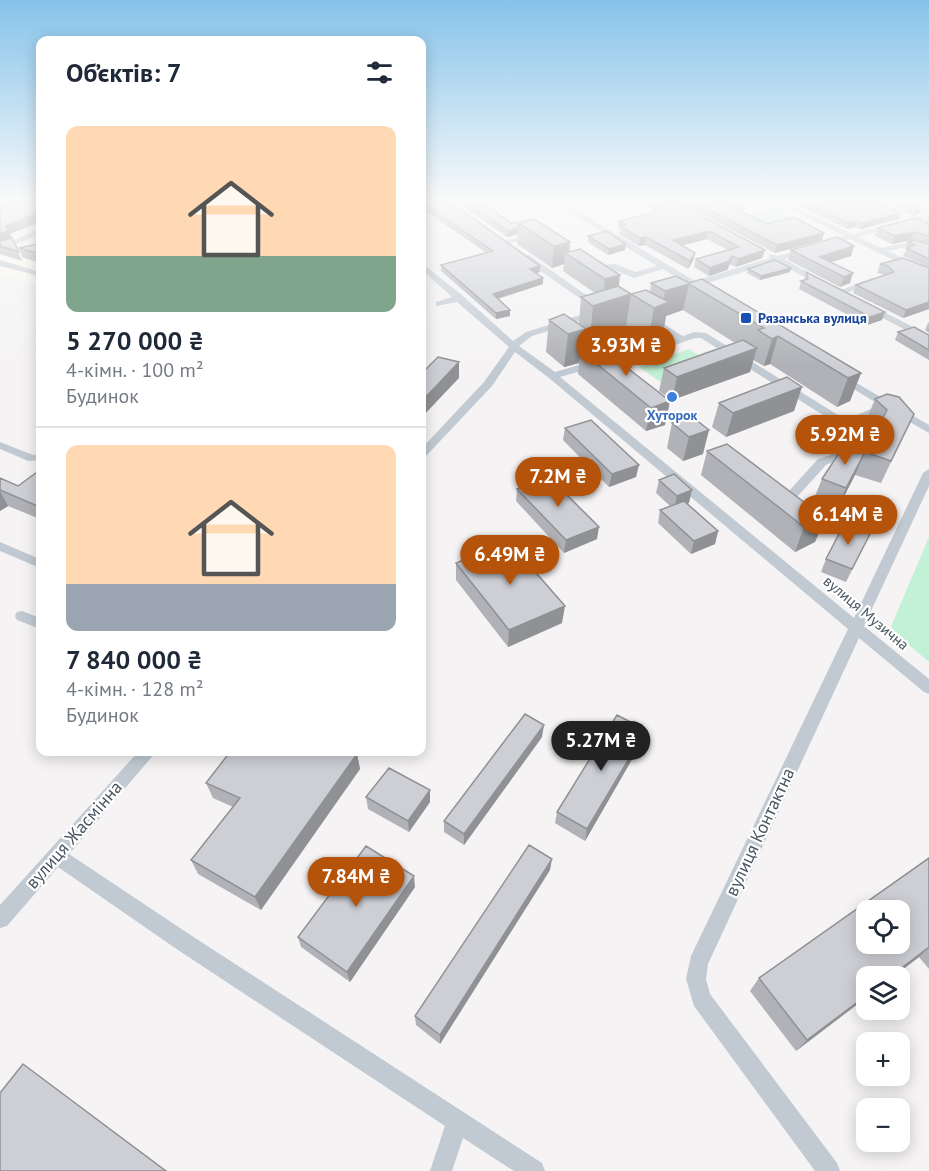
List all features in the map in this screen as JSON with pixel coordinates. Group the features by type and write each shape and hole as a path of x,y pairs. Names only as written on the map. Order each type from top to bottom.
{"street":[{"path":"426,450 488,384 514,347 529,334 604,310 525,256"},
{"path":"645,256 713,297"},
{"path":"771,256 850,297"},
{"path":"678,289 696,286 784,256"},
{"path":"890,256 929,274"},
{"path":"3,264 16,260"},
{"path":"3,264 36,273"},
{"path":"584,264 595,270 615,267 632,275 664,267"},
{"name":"вулиця Музична","path":"426,272 460,298 514,347 554,376 929,688"},
{"path":"840,292 880,278"},
{"path":"439,304 460,298"},
{"path":"860,303 929,339"},
{"path":"636,310 682,339"},
{"path":"554,376 605,361 603,355 631,345 649,351 694,335 703,335 844,424"},
{"path":"827,368 929,430"},
{"path":"844,424 888,405"},
{"path":"793,494 822,462 836,458 844,424"},
{"path":"0,445 32,459 36,458"},
{"name":"вулиця Контактна","path":"828,1171 701,999 696,980 698,963 929,473"},
{"path":"0,546 36,562"},
{"path":"22,616 36,622"},
{"name":"вулиця Жасмінна","path":"0,918 144,756"},
{"path":"56,855 182,941 534,1171"},
{"path":"441,1171 458,1120"}],"shaded area":[{"path":"0,256 36,256 36,285 0,274"}],"green space":[{"path":"689,349 698,355 714,349 728,358 662,383 639,367"},
{"path":"929,537 929,662 890,629"}],"building":[{"path":"476,256 526,256 540,266 530,269 543,278 493,294 510,310 496,313 441,265"},
{"path":"569,256 590,256 620,275 605,279"},
{"path":"680,256 693,256 690,261"},
{"path":"708,256 748,256 738,259 732,256 729,261 710,268 696,259"},
{"path":"802,256 824,256 820,257 853,273 844,277"},
{"path":"903,258 929,268 929,302 906,310 856,285 894,272 888,266 880,264"},
{"path":"775,260 791,268 761,276 748,269"},
{"path":"806,272 885,312 870,317 801,281 808,279"},
{"path":"676,276 689,283 702,279 861,373 848,378 778,336 772,339 758,330 764,328 689,284 665,291 651,283"},
{"path":"618,286 631,294 593,306 581,297"},
{"path":"646,290 669,302 654,308 631,294"},
{"path":"564,314 586,329 568,334 549,320"},
{"path":"914,327 929,335 929,350 898,332"},
{"path":"743,340 757,348 677,377 664,368"},
{"path":"599,346 670,401 651,408 581,351"},
{"path":"438,357 459,362 426,397 426,369"},
{"path":"787,377 802,387 733,413 719,403"},
{"path":"887,394 899,397 914,414 891,461 865,452 887,410 875,399"},
{"path":"691,416 709,430 689,437 672,423"},
{"path":"591,420 639,465 612,474 565,428"},
{"path":"727,444 825,518 804,527 707,451"},
{"path":"845,444 866,450 846,488 822,479"},
{"path":"36,473 36,505 0,490 0,478 18,486"},
{"path":"674,474 692,490 677,496 659,480"},
{"path":"549,477 599,527 566,540 517,489"},
{"path":"684,501 718,531 694,541 660,510"},
{"path":"844,524 870,534 852,569 826,559"},
{"path":"509,542 565,606 509,630 456,563"},
{"path":"525,714 544,725 464,834 444,821"},
{"path":"617,715 646,730 587,829 557,812"},
{"path":"227,756 356,756 255,897 191,860 240,798 206,783"},
{"path":"389,768 430,790 408,821 366,797"},
{"path":"529,845 552,859 440,1035 415,1016"},
{"path":"366,846 414,876 347,972 298,937"},
{"path":"929,858 929,947 904,966 856,966 856,1003 807,1040 759,978 856,910 856,954 910,954 910,900 870,900"},
{"path":"23,1064 166,1171 0,1171 0,1093"}],"place":[{"name":"Рязанська вулиця","path":"746,318"},
{"name":"Хуторок","path":"672,397"}]}
